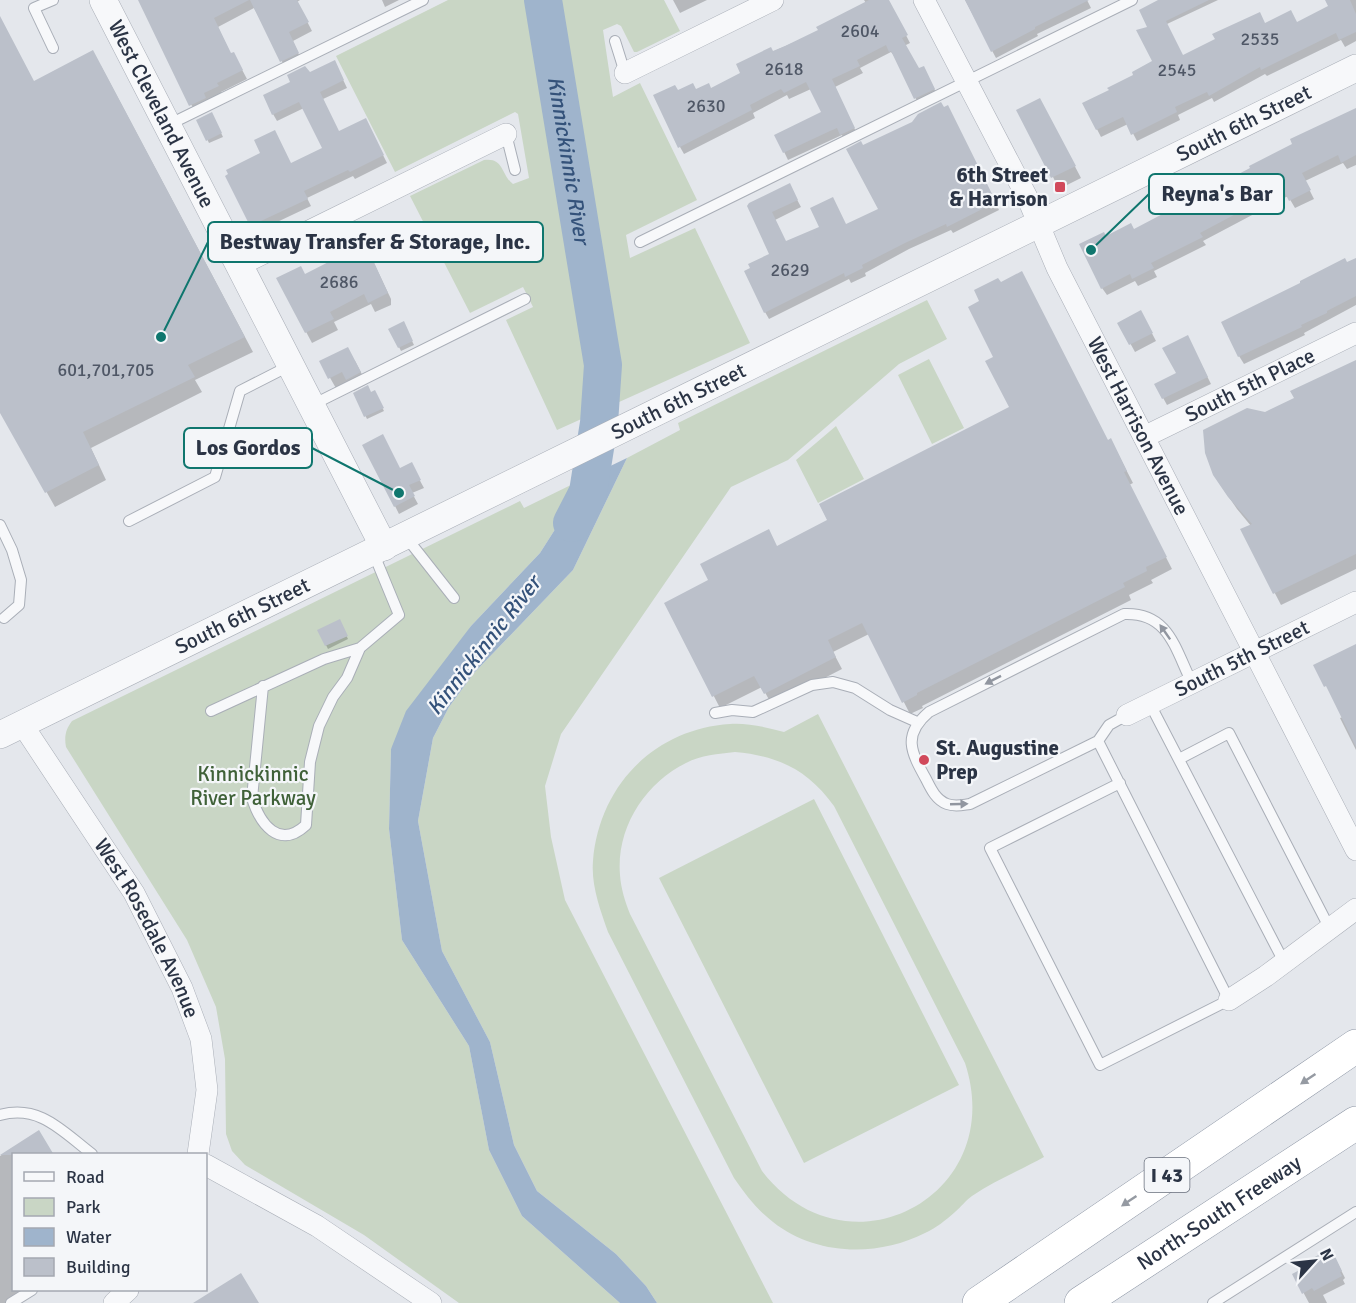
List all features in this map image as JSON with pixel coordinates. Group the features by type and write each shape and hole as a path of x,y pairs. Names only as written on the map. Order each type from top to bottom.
{"highway":[{"name":"I 43","path":"978,1303 1356,1046"},
{"name":"North-South Freeway","path":"1081,1303 1356,1123"}],"street":[{"name":"West Cleveland Avenue","path":"103,0 311,405 388,545"},
{"path":"625,73 773,0"},
{"name":"West Harrison Avenue","path":"924,0 1028,199 1057,268 1356,850"},
{"name":"South 6th Street","path":"11,730 1356,68"},
{"path":"240,266 506,134"},
{"name":"South 5th Place","path":"1144,437 1356,333"},
{"name":"South 5th Street","path":"1127,716 1356,602"},
{"name":"West Rosedale Avenue","path":"11,730 134,893 182,988 201,1039 207,1090 198,1153"},
{"path":"1229,1000 1356,909"},
{"path":"207,1166 317,1226 431,1303"},
{"path":"114,1303 127,1291"}],"lane":[{"path":"52,0 32,4 53,48"},
{"path":"168,125 423,0"},
{"path":"640,242 1132,0"},
{"path":"615,41 625,73"},
{"path":"506,134 515,170"},
{"path":"311,405 525,299"},
{"path":"129,521 215,477 240,391 291,365"},
{"path":"0,525 12,550 21,580 19,605 4,618"},
{"path":"388,545 454,598"},
{"path":"211,711 324,659 360,648 399,615 388,545"},
{"path":"1127,716 1109,724 1098,741 970,804 957,806 944,803 932,792 911,751 912,737 918,722 929,712 1124,614 1139,613 1151,617 1162,626 1192,683"},
{"path":"263,687 252,798 256,811 265,825 274,834 286,835 298,832 306,825 310,762 318,726 333,697 347,678 360,648"},
{"path":"715,713 732,710 753,712 812,685 833,682 855,688 890,710 918,722"},
{"path":"1150,704 1284,962"},
{"path":"1179,759 1229,733 1330,929"},
{"path":"1098,741 1120,783 1229,1000 1100,1065 990,848 1120,783"},
{"path":"0,1115 12,1112 30,1113 47,1119 90,1153"},
{"path":"1214,1303 1356,1212"},
{"path":"12,1303 30,1291"}],"green space":[{"path":"448,0 664,0 680,31 634,52 621,26 617,24 603,30 613,97 640,83 697,200 626,235 630,258 695,228 750,343 557,430 506,320 533,307 523,287 470,313 410,196 484,160 495,161 499,164 513,184 529,178 518,114 515,112 395,172 336,56"},
{"path":"927,300 947,339 899,364 788,460 731,487 561,734 545,786 551,837 565,900 773,1303 657,1303 646,1286 616,1254 537,1191 514,1145 490,1042 442,951 418,821 433,738 449,707 474,673 573,570 627,458 680,430 678,423"},
{"path":"929,359 964,428 932,444 898,375"},
{"path":"836,426 864,479 818,503 796,460"},
{"name":"Kinnickinnic River Parkway","path":"577,482 568,509 540,553 471,626 391,749 389,829 402,940 469,1046 489,1150 522,1216 620,1303 459,1303 364,1235 245,1165 232,1151 226,1134 225,1059 216,1007 187,940 66,747 65,736 72,721 520,501 524,508"},
{"path":"818,714 1044,1157 972,1196 933,1229 907,1241 887,1246 848,1249 828,1247 808,1241 773,1222 747,1196 734,1178 608,932 595,888 593,861 597,834 606,809 619,786 635,766 655,750 677,737 703,728 744,724 784,732","holes":["735,752 779,761 803,774 834,806 965,1063 972,1111 964,1152 942,1185 912,1208 875,1220 835,1219 797,1203 762,1171 630,914 621,885 620,858 628,824 636,809 658,782 671,772 698,758"]},
{"path":"814,799 959,1085 804,1163 659,878"}],"water":[{"name":"Kinnickinnic River","path":"627,458 573,570 474,673 449,707 433,738 418,821 442,951 490,1042 514,1145 537,1191 616,1254 646,1286 657,1303 620,1303 522,1216 489,1150 469,1046 402,940 389,829 391,749 406,711 471,626 540,553 568,509 577,482"}],"building":[{"path":"138,0 249,0 214,18 231,53 234,52 243,70 217,83 219,86 204,93 206,98 189,106"},
{"path":"250,0 297,0 309,22 289,32 299,53 280,62"},
{"path":"869,0 889,0 908,35 902,38 919,68 924,66 935,89 914,99 886,45 857,60 860,66 832,79 855,128 840,135 837,128 783,153 774,135 821,112 806,82 784,93 781,89 750,105 752,110 678,148 653,95 675,85 678,90 693,83 696,89 709,83 711,88 740,73 736,64 771,47 773,51 785,46 818,30 816,27"},
{"path":"965,0 1089,0 991,52"},
{"path":"1158,0 1209,0 1166,21 1183,55 1215,39 1212,34 1260,12 1265,23 1291,10 1297,22 1328,6 1325,0 1350,0 1356,14 1356,32 1339,40 1336,33 1261,70 1260,67 1209,96 1207,92 1175,107 1177,112 1131,135 1123,117 1096,130 1082,103 1109,90 1107,88 1133,75 1132,72 1152,61 1136,30 1147,27 1139,10"},
{"path":"0,16 34,81 93,50 245,337 188,365 195,377 83,432 99,465 45,493 0,413"},
{"path":"335,60 344,80 320,92 339,131 366,118 384,155 304,191 308,199 250,226 225,176 228,174 226,170 260,153 254,140 275,130 291,163 322,148 299,102 272,115 263,95 290,82 287,75 305,66 310,72"},
{"path":"1040,98 1076,166 1051,178 1016,110"},
{"path":"941,102 944,107 948,105 996,202 947,227 946,224 905,243 862,265 863,268 845,277 844,273 764,313 744,271 750,268 748,264 769,254 747,206 749,203 790,183 798,200 772,212 786,241 819,227 810,208 833,197 846,224 878,209 846,149 861,141 863,145 912,122 918,114"},
{"path":"1356,108 1356,155 1341,163 1338,155 1302,173 1311,190 1289,201 1283,189 1200,233 1203,237 1151,263 1154,268 1132,279 1130,274 1101,289 1079,244 1104,232 1106,236 1131,223 1134,229 1292,144 1290,139"},
{"path":"212,112 222,133 206,141 196,120"},
{"path":"367,247 388,293 368,303 364,294 330,312 334,319 305,333 276,278 301,266 305,274 352,250 354,253"},
{"path":"1345,258 1347,262 1356,258 1356,296 1301,325 1302,327 1238,357 1221,322"},
{"path":"1022,271 1108,440 1111,438 1127,471 1124,472 1167,557 1146,567 1147,571 1123,583 1125,587 917,693 902,703 862,623 828,640 836,657 764,694 754,676 712,697 664,603 708,580 700,564 769,529 777,546 827,520 819,504 1009,407 985,361 993,357 968,307 979,301 974,290 998,278 1001,282"},
{"path":"1141,310 1153,333 1129,345 1117,323"},
{"path":"404,321 413,341 398,348 388,329"},
{"path":"1188,335 1208,377 1162,399 1154,384 1176,373 1162,348"},
{"path":"348,347 361,372 346,380 342,372 328,379 319,361"},
{"path":"1356,360 1356,554 1273,594 1240,529 1252,524 1228,497 1213,475 1205,453 1203,430 1247,408 1265,412 1294,398 1290,391"},
{"path":"368,385 371,392 375,390 384,408 364,417 353,393"},
{"path":"383,434 400,468 412,462 421,480 409,485 415,496 394,507 362,445"},
{"path":"340,619 348,636 325,646 317,630"},
{"path":"1356,644 1356,747 1313,665"},
{"path":"39,1130 53,1153 12,1153 12,1155 0,1155"},
{"path":"1331,1248 1342,1271 1340,1272 1342,1276 1314,1291 1312,1288 1302,1294 1292,1274 1315,1262 1313,1258"},
{"path":"241,1273 259,1303 193,1303"}],"waterway":[{"name":"Kinnickinnic River","path":"543,0 603,365 599,423 588,492 572,523"}],"place":[{"name":"6th Street & Harrison","path":"1060,187"},
{"name":"Reyna's Bar","path":"1091,250"},
{"name":"Bestway Transfer & Storage, Inc.","path":"161,337"},
{"name":"Los Gordos","path":"399,493"},
{"name":"St. Augustine Prep","path":"924,760"}]}
